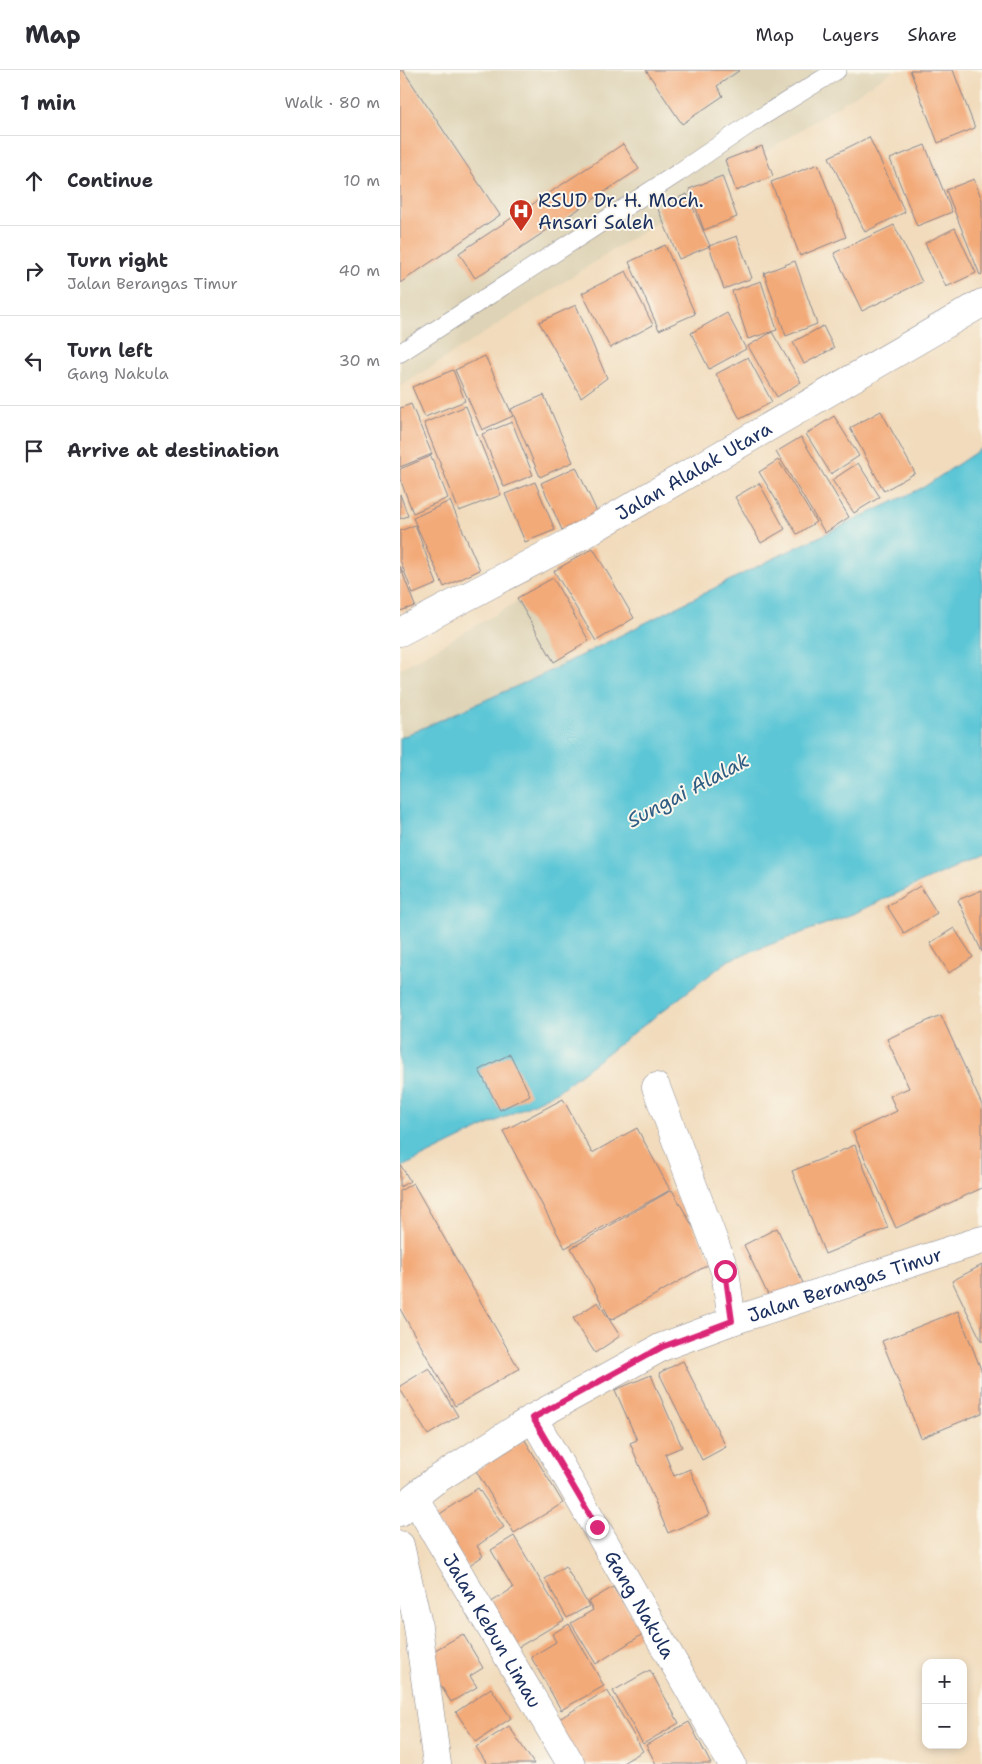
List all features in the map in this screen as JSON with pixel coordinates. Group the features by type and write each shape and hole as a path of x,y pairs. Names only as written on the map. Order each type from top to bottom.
{"main road":[{"name":"Jalan Alalak Utara","path":"400,632 569,543 982,302"},
{"path":"656,1087 725,1271 732,1321"},
{"name":"Jalan Berangas Timur","path":"407,1504 433,1482 533,1418 662,1347 732,1321 982,1240"},
{"name":"Gang Nakula","path":"533,1418 732,1764"},
{"name":"Jalan Kebun Limau","path":"407,1504 570,1764"},
{"path":"400,1545 417,1620 437,1764"}],"lane":[{"path":"400,353 678,174 750,124 838,70"}],"shaded area":[{"name":"RSUD Dr. H. Moch. Ansari Saleh","path":"400,70 894,70 400,387"},
{"path":"527,596 585,696 400,814 400,669"}],"water":[{"name":"Sungai Alalak","path":"982,448 982,854 855,913 729,960 558,1091 400,1168 400,738 542,675 768,561 924,487"}],"building":[{"path":"400,70 403,70 500,215 400,283"},
{"path":"646,70 740,70 717,86 723,96 682,124"},
{"path":"910,70 953,70 975,128 938,143"},
{"path":"869,137 905,212 865,232 829,157"},
{"path":"623,144 639,169 475,278 459,253"},
{"path":"925,145 952,212 917,226 890,159"},
{"path":"762,146 773,176 736,191 725,160"},
{"path":"818,164 846,237 800,256 771,182"},
{"path":"722,176 737,217 704,230 689,189"},
{"path":"974,179 982,200 982,274 980,275 946,190"},
{"path":"687,194 710,246 679,259 657,207"},
{"path":"894,225 922,282 862,311 834,253"},
{"path":"955,228 976,273 946,287 925,243"},
{"path":"737,236 752,278 724,289 709,246"},
{"path":"665,245 695,314 659,330 629,262"},
{"path":"795,261 817,324 786,336 764,273"},
{"path":"626,271 653,325 610,348 582,293"},
{"path":"761,281 777,330 748,339 732,291"},
{"path":"576,305 607,378 581,397 539,322"},
{"path":"727,313 746,349 709,369 691,333"},
{"path":"823,326 834,348 804,364 793,342"},
{"path":"772,332 801,382 777,397 748,346"},
{"path":"485,356 513,416 482,430 455,370"},
{"path":"748,357 772,402 740,419 716,374"},
{"path":"453,370 465,401 425,417 412,387"},
{"path":"544,395 573,462 540,477 511,409"},
{"path":"411,404 432,454 400,467 400,408"},
{"path":"466,406 501,495 459,511 424,423"},
{"path":"881,411 915,473 884,491 850,428"},
{"path":"834,416 859,456 831,474 806,434"},
{"path":"512,422 533,475 504,487 482,434"},
{"path":"801,437 849,517 825,533 776,452"},
{"path":"431,456 448,498 413,513 400,479 400,469"},
{"path":"778,460 816,522 797,534 759,472"},
{"path":"858,463 880,497 854,513 832,480"},
{"path":"576,467 598,514 562,530 541,483"},
{"path":"535,482 555,530 525,542 505,494"},
{"path":"759,483 785,529 761,543 735,497"},
{"path":"400,494 408,516 400,519"},
{"path":"450,501 480,570 444,587 413,518"},
{"path":"415,525 437,584 413,594 400,560 400,531"},
{"path":"593,548 634,618 596,641 554,571"},
{"path":"400,566 415,606 400,611"},
{"path":"553,578 589,641 554,662 517,598"},
{"path":"920,886 937,913 904,933 887,906"},
{"path":"982,890 982,952 958,900"},
{"path":"954,928 973,957 949,973 930,943"},
{"path":"941,1015 982,1105 982,1188 896,1228 853,1132 897,1111 890,1096 909,1088 887,1039"},
{"path":"510,1054 530,1095 500,1110 479,1070"},
{"path":"563,1099 592,1153 637,1128 670,1190 565,1248 503,1131"},
{"path":"855,1145 888,1228 825,1254 792,1171"},
{"path":"400,1164 410,1181 400,1187"},
{"path":"413,1183 519,1369 455,1406 400,1309 400,1191"},
{"path":"672,1190 713,1262 611,1320 571,1248"},
{"path":"777,1228 804,1285 771,1301 744,1245"},
{"path":"982,1265 982,1342 952,1281"},
{"path":"598,1302 620,1336 595,1353 573,1318"},
{"path":"958,1311 982,1372 982,1413 921,1438 882,1341"},
{"path":"683,1361 726,1447 702,1460 659,1373"},
{"path":"429,1368 458,1416 428,1435 400,1386"},
{"path":"651,1375 682,1447 665,1454 674,1476 690,1469 709,1515 668,1533 630,1443 637,1440 615,1390"},
{"path":"525,1440 563,1503 514,1533 476,1471"},
{"path":"478,1488 504,1527 477,1546 483,1556 468,1566 434,1518"},
{"path":"514,1536 564,1620 517,1648 490,1603 513,1588 491,1550"},
{"path":"565,1566 589,1606 567,1618 545,1579"},
{"path":"613,1587 643,1634 596,1664 571,1623 593,1610 588,1602"},
{"path":"569,1624 604,1686 561,1710 531,1657 556,1642 552,1634"},
{"path":"463,1634 483,1668 470,1676 477,1687 451,1702 423,1657"},
{"path":"650,1670 679,1723 643,1744 613,1691"},
{"path":"491,1688 511,1718 476,1742 456,1712"},
{"path":"607,1690 643,1751 621,1764 578,1764 554,1722"},
{"path":"689,1722 711,1764 656,1764 646,1745"},
{"path":"509,1726 534,1764 487,1764 476,1747"}],"place":[{"name":"RSUD Dr. H. Moch. Ansari Saleh","path":"521,232"}],"route":[{"path":"597,1527 533,1418 662,1347 732,1321 725,1271"}]}
